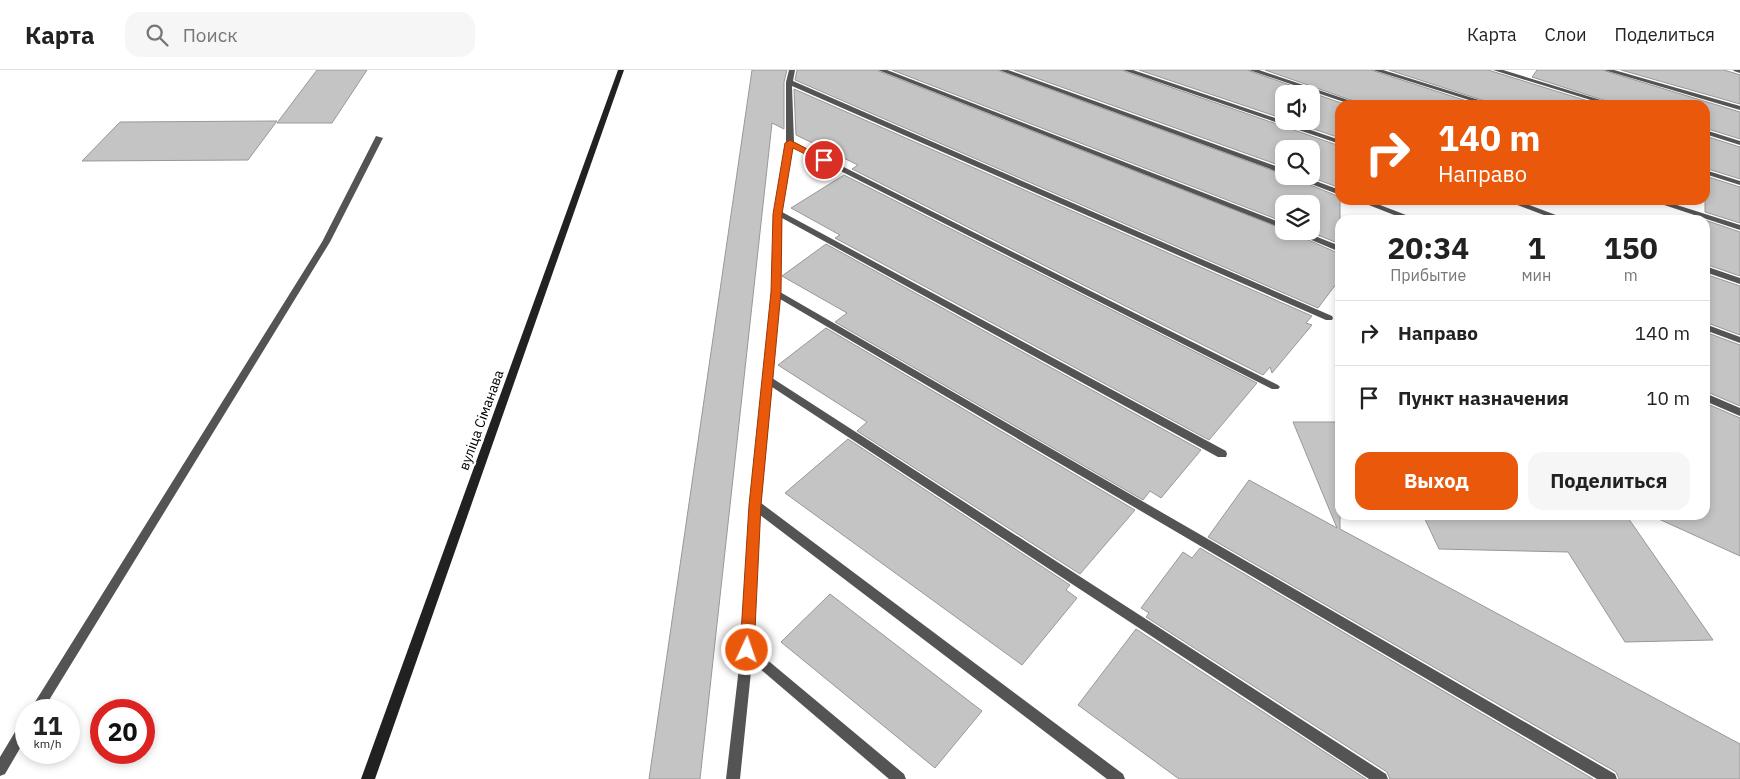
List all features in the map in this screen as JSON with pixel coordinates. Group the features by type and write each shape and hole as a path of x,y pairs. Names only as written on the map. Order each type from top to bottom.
{"main road":[{"name":"вуліца Сіманава","path":"368,779 621,70"}],"lane":[{"path":"733,779 747,650 755,505 776,292 778,214 790,143 789,82 792,70"},
{"path":"881,70 1275,223"},
{"path":"1002,70 1275,169"},
{"path":"1126,70 1335,140"},
{"path":"1252,70 1345,100"},
{"path":"1376,70 1475,100"},
{"path":"1496,70 1597,100"},
{"path":"1606,70 1740,108"},
{"path":"789,82 1329,318"},
{"path":"1710,134 1740,143"},
{"path":"43,699 326,242 379,138"},
{"path":"790,143 1275,387"},
{"path":"1710,174 1740,183"},
{"path":"1318,185 1335,191"},
{"path":"1374,205 1401,215"},
{"path":"1522,205 1551,215"},
{"path":"1669,205 1700,215"},
{"path":"778,214 1222,454"},
{"path":"1710,218 1740,228"},
{"path":"1317,240 1335,247"},
{"path":"1710,271 1740,281"},
{"path":"776,292 1610,779"},
{"path":"1710,329 1740,340"},
{"path":"768,380 1381,779"},
{"path":"1710,400 1740,412"},
{"path":"755,505 1118,779"},
{"path":"747,650 900,779"},
{"path":"0,769 15,744"}],"building":[{"path":"317,70 367,70 332,123 277,123"},
{"path":"752,70 787,70 784,82 784,129 772,123 700,779 649,779"},
{"path":"797,70 876,70 1275,226 1275,240 1308,240 1335,252 1335,286 1318,308 795,80"},
{"path":"892,70 997,70 1275,171 1275,185 1310,185 1335,195 1335,205 1340,205 1340,215 1335,215 1335,242 1320,236 1320,195 1275,195 1275,219"},
{"path":"1014,70 1121,70 1275,123 1275,130 1294,130 1335,144 1335,186 1320,180 1320,140 1275,140 1275,164"},
{"path":"1139,70 1247,70 1290,85 1275,85 1275,116"},
{"path":"1265,70 1371,70 1464,100 1351,100 1320,89 1320,85 1308,85"},
{"path":"1389,70 1488,70 1585,100 1482,100"},
{"path":"1537,70 1602,70 1701,100 1603,100 1532,77"},
{"path":"1621,70 1724,70 1740,75 1740,104"},
{"path":"794,89 1312,316 1306,323 1312,325 1272,373 1270,367 1263,375 852,169 858,165 796,135"},
{"path":"1320,96 1335,101 1335,136 1316,130 1320,130"},
{"path":"1710,103 1740,112 1740,139 1710,130"},
{"path":"277,121 248,160 82,161 120,122"},
{"path":"1710,138 1740,147 1740,179 1710,170"},
{"path":"844,175 1257,383 1209,440 835,238 840,235 791,208"},
{"path":"1710,178 1740,187 1740,223 1705,212 1705,205 1710,205"},
{"path":"1710,222 1740,232 1740,276 1710,266"},
{"path":"826,244 1201,450 1161,498 1150,491 1143,500 835,322 847,313 782,276"},
{"path":"1710,276 1740,286 1740,335 1710,324"},
{"path":"826,328 1135,510 1080,574 857,431 867,422 778,365"},
{"path":"1710,334 1740,345 1740,406 1710,393"},
{"path":"1710,405 1740,418 1740,556 1661,520 1710,520"},
{"path":"1293,422 1335,422 1335,520 1340,520 1340,529 1740,744 1740,779 1619,779 1616,772 1208,537 1249,480 1337,528"},
{"path":"848,439 1070,585 1066,590 1077,598 1022,665 785,493"},
{"path":"1425,520 1629,520 1713,640 1625,642 1568,552 1439,549"},
{"path":"1200,548 1593,779 1390,779 1387,772 1146,617 1149,613 1141,608 1183,552 1192,558"},
{"path":"830,594 982,711 935,768 781,642"},
{"path":"1136,629 1366,779 1179,779 1078,705"}],"route":[{"path":"747,650 755,505 776,292 778,214 790,143 824,160"}]}
